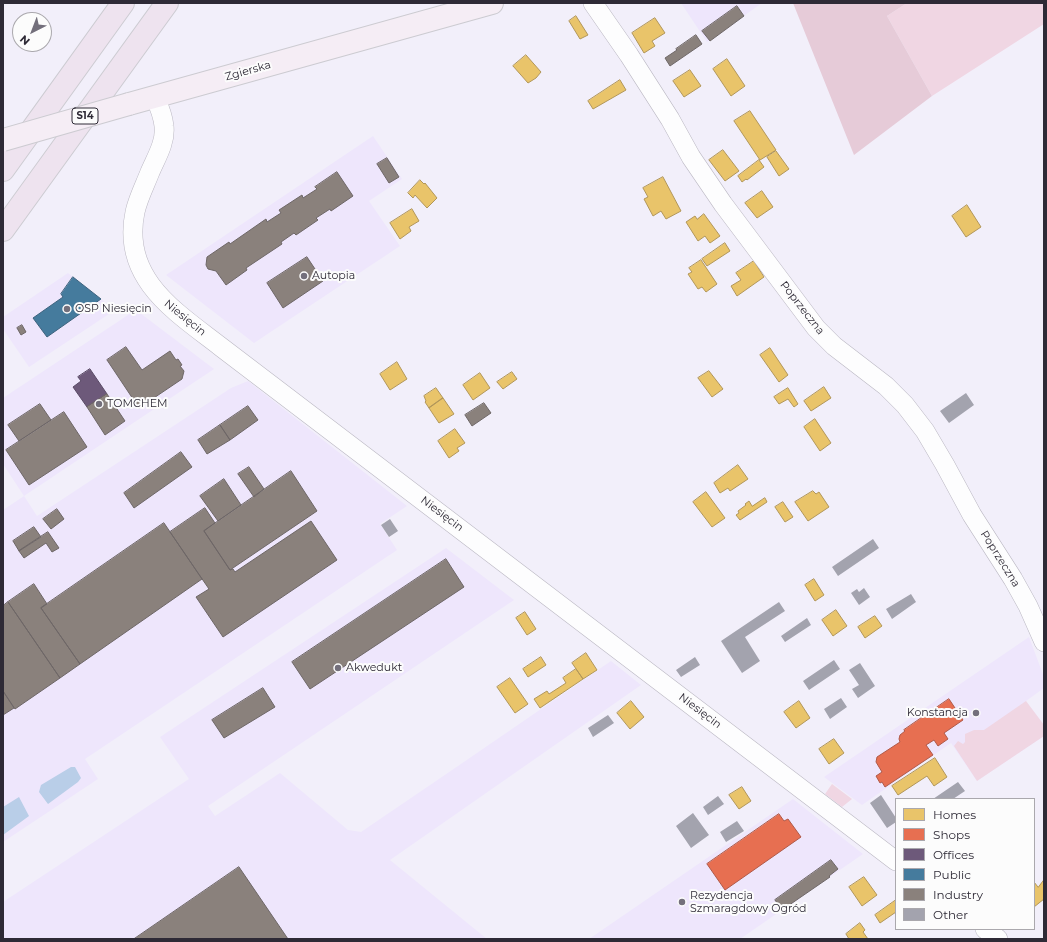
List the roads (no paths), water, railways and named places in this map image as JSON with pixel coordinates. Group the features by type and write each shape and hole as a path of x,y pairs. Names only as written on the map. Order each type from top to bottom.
{"highway":[{"path":"3,170 123,3"},
{"name":"S14","path":"3,230 167,3"}],"main road":[{"name":"Zgierska","path":"3,140 492,3"}],"street":[{"name":"Poprzeczna","path":"593,3 630,55 670,119 691,157 723,204 816,328 834,346 891,391 905,405 924,431 945,465 972,515 1013,579 1028,606 1044,642"},
{"name":"Niesięcin","path":"155,97 163,119 165,132 135,211 133,233 139,263 143,273 154,290 180,315 221,347 895,860"},
{"path":"986,930 998,939"}],"water":[{"path":"71,767 75,767 81,778 78,782 48,804 39,792 41,785"},
{"path":"19,797 29,816 3,835 3,807"}],"place":[{"name":"Autopia","path":"304,276"},
{"name":"OSP Niesięcin","path":"67,309"},
{"name":"TOMCHEM","path":"99,404"},
{"name":"Akwedukt","path":"338,668"},
{"name":"Konstancja","path":"976,713"},
{"name":"Rezydencja Szmaragdowy Ogród","path":"682,902"}]}
